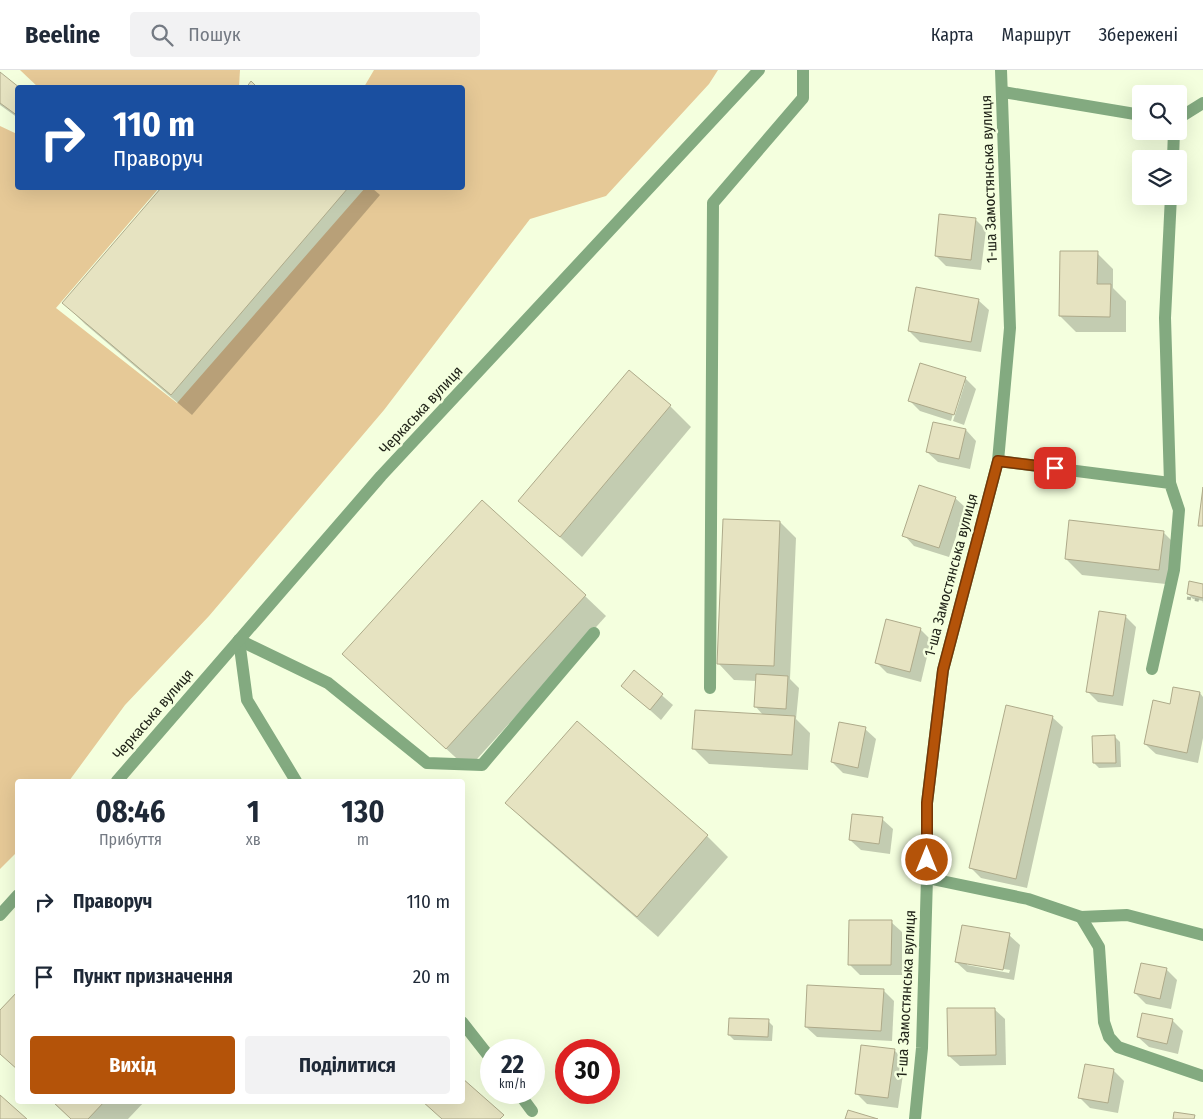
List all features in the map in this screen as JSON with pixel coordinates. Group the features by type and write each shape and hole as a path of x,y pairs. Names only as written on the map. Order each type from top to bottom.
{"street":[{"name":"Черкаська вулиця","path":"118,779 381,476 759,70"},
{"path":"710,688 713,204 803,98 803,70"},
{"name":"1-ша Замостянська вулиця","path":"914,1119 922,1048 927,878 927,803 943,670 998,461 1010,328 1001,70"},
{"path":"1003,92 1132,114"},
{"path":"1187,113 1203,103"},
{"path":"1152,669 1174,570 1179,510 1170,483 1165,318 1171,205"},
{"path":"998,461 1170,483"},
{"path":"239,640 328,683 427,763 482,765 594,633"},
{"path":"239,640 248,700 295,779"},
{"path":"927,878 1028,899 1081,917 1127,916 1203,935"},
{"path":"0,915 15,898"},
{"path":"1081,917 1099,947 1104,1022 1109,1037 1118,1047 1203,1076"},
{"path":"465,1026 480,1045"},
{"path":"527,1104 532,1110"}],"shaded area":[{"path":"20,70 240,70 239,85 36,85"},
{"path":"374,70 718,70 709,84 606,196 530,219 384,410 209,616 125,705 70,779 15,779 15,854 0,869 0,126 15,133 15,190 157,190 56,308 177,403 363,190 465,190 465,85 365,85"}],"building":[{"path":"0,72 16,85 15,114 0,103"},
{"path":"159,190 346,190 171,395 62,303"},
{"path":"939,214 976,218 971,260 935,256"},
{"path":"1060,251 1098,251 1097,284 1111,284 1110,317 1059,316"},
{"path":"916,287 979,299 971,342 908,331"},
{"path":"920,363 966,377 954,415 908,401"},
{"path":"629,370 671,405 560,537 518,501"},
{"path":"933,422 966,429 959,459 926,452"},
{"path":"919,485 956,497 939,548 902,536"},
{"path":"1203,487 1203,526 1198,526"},
{"path":"482,500 586,595 446,749 342,654"},
{"path":"723,519 780,521 774,666 717,664"},
{"path":"1069,520 1164,531 1159,570 1065,559"},
{"path":"1189,581 1203,584 1203,598 1187,594"},
{"path":"1099,611 1126,615 1113,696 1086,692"},
{"path":"886,619 921,628 910,672 875,663"},
{"path":"634,670 663,694 650,710 621,686"},
{"path":"756,674 788,676 786,709 754,707"},
{"path":"1173,687 1200,692 1187,753 1144,744 1153,700 1170,704"},
{"path":"1006,705 1053,716 1016,879 969,868"},
{"path":"695,710 795,716 792,755 692,749"},
{"path":"577,721 708,835 637,917 505,803"},
{"path":"839,722 866,727 858,768 831,762"},
{"path":"1115,735 1116,763 1093,763 1092,736"},
{"path":"852,814 883,817 879,844 849,840"},
{"path":"849,920 892,920 891,965 848,965"},
{"path":"962,925 1010,933 1003,970 955,962"},
{"path":"1141,963 1167,968 1160,999 1134,993"},
{"path":"807,985 884,989 881,1031 805,1027"},
{"path":"15,994 15,1067 0,1054 0,1010"},
{"path":"947,1008 995,1008 996,1055 948,1056"},
{"path":"1142,1013 1173,1019 1167,1044 1137,1037"},
{"path":"729,1018 769,1019 768,1037 728,1035"},
{"path":"861,1045 895,1049 888,1098 855,1094"},
{"path":"1085,1064 1114,1069 1108,1103 1078,1098"},
{"path":"465,1081 480,1094 480,1104 492,1104 504,1115 500,1119 442,1119 425,1104 465,1104"},
{"path":"0,1095 27,1119 0,1119"},
{"path":"55,1104 102,1104 88,1119 71,1119"},
{"path":"848,1110 878,1119 845,1119"},
{"path":"1174,1112 1195,1115 1194,1119 1173,1119"}],"route":[{"path":"927,860 927,803 943,670 998,461 1055,468"}]}
